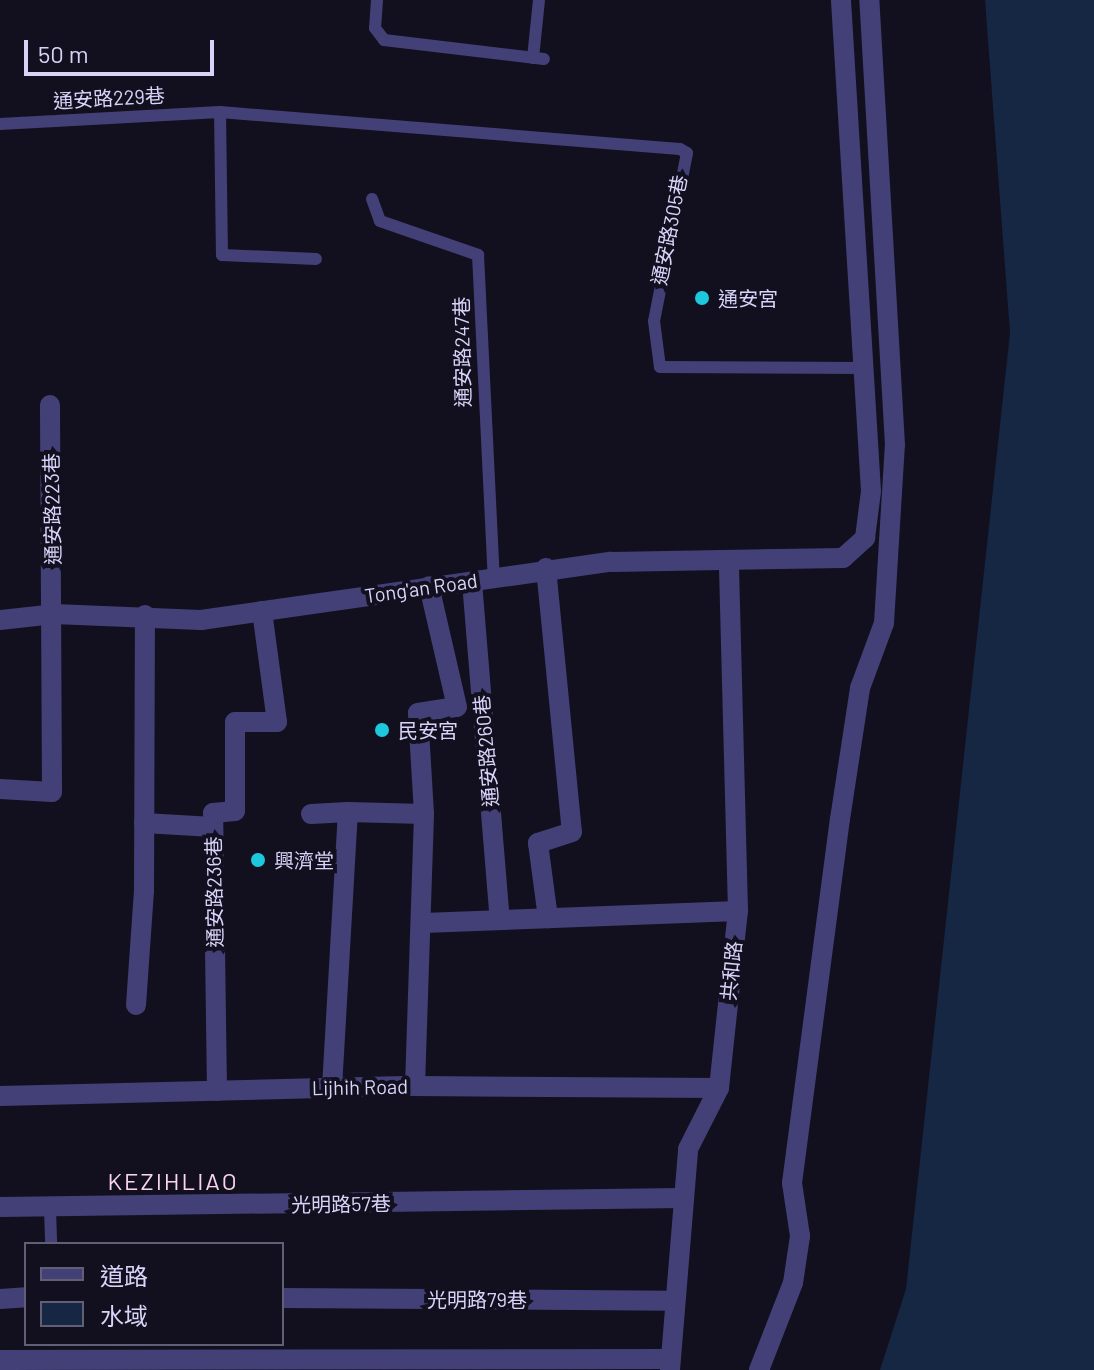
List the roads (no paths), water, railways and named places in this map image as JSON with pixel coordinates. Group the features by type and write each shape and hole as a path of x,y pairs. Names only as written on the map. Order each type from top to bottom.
{"street":[{"path":"841,0 865,368"},
{"path":"759,1370 793,1283 800,1236 792,1183 840,819 860,688 884,623 881,568 895,445 869,0"},
{"name":"Tong'an Road","path":"0,620 54,614 145,615 201,620 472,582 546,568 843,558 865,538 869,521 865,368"},
{"name":"通安路223巷","path":"0,789 52,792 54,614 50,405"},
{"name":"共和路","path":"670,1364 672,1301 688,1149 719,1088 738,911 729,564"},
{"path":"546,568 572,832 538,843 548,918"},
{"name":"通安路260巷","path":"472,582 500,920"},
{"path":"415,1086 423,923 424,814 418,713 457,707 429,586"},
{"name":"通安路236巷","path":"217,1091 213,813 235,811 235,722 277,722 262,611"},
{"path":"136,1005 144,823 145,615"},
{"path":"332,1088 348,812"},
{"path":"311,814 424,814"},
{"path":"144,823 213,827"},
{"path":"423,923 738,911"},
{"name":"Lijhih Road","path":"0,1096 415,1086 719,1088"},
{"name":"光明路57巷","path":"0,1207 50,1210 682,1198"},
{"path":"0,1299 24,1297"},
{"name":"光明路79巷","path":"284,1298 672,1301"},
{"path":"0,1360 670,1364"}],"lane":[{"path":"377,0 375,28 384,40 539,58 539,0"},
{"path":"220,112 222,255 316,259"},
{"name":"通安路305巷","path":"220,112 374,121 680,149 687,153 654,321 660,367 865,368"},
{"name":"通安路229巷","path":"0,124 220,112"},
{"name":"通安路247巷","path":"372,199 380,221 478,255 494,577"},
{"path":"50,1210 51,1242"}],"water":[{"path":"985,0 1094,0 1094,1370 880,1370 906,1289 1010,333"}],"place":[{"name":"通安宮","path":"702,298"},
{"name":"民安宮","path":"382,730"},
{"name":"興濟堂","path":"258,860"}],"district":[{"name":"KEZIHLIAO","path":"173,1181"}]}
